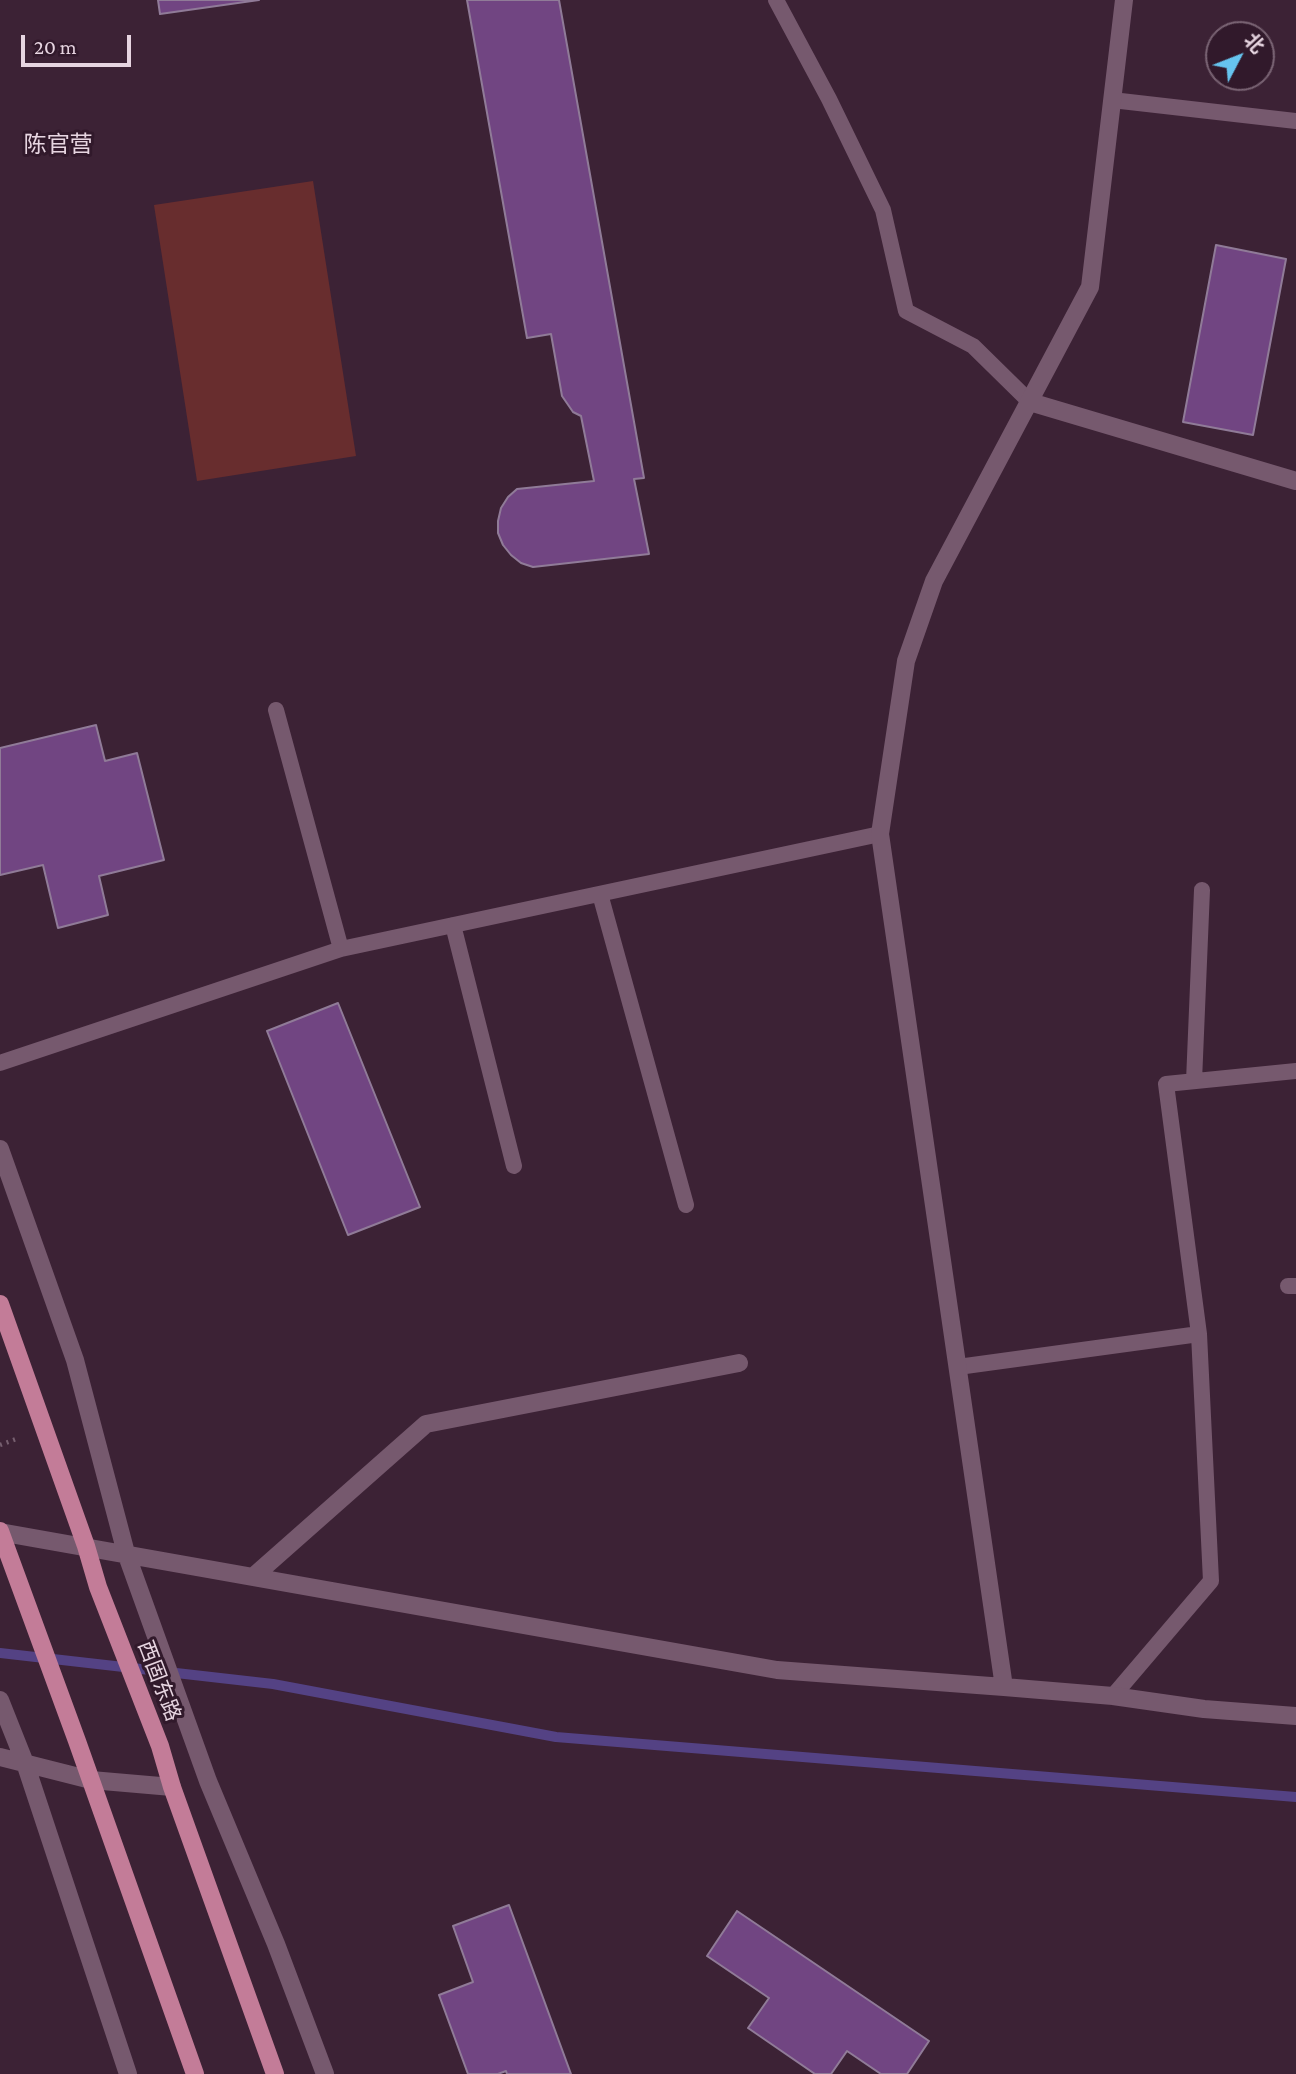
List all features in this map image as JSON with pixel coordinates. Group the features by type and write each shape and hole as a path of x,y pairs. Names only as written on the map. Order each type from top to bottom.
{"main road":[{"name":"西固东路","path":"0,1304 98,1587 160,1746 172,1787 275,2074"},
{"path":"0,1531 92,1780 195,2074"}],"street":[{"path":"1004,1687 880,834 906,661 934,581 1090,287 1124,0"},
{"path":"1030,402 1296,481"},
{"path":"0,1149 75,1360 126,1553 196,1748 276,1944 325,2074"},
{"path":"254,1576 426,1424 739,1363"},
{"path":"0,1531 777,1670 1113,1696 1204,1709 1296,1716"},
{"path":"0,1700 25,1763 128,2074"},
{"path":"0,1758 92,1780 172,1787"}],"lane":[{"path":"776,0 829,99 883,210 906,311 973,346 1030,402"},
{"path":"1112,100 1296,121"},
{"path":"276,710 341,948"},
{"path":"0,1063 341,948 880,834"},
{"path":"1194,1081 1202,890"},
{"path":"600,894 687,1205"},
{"path":"453,925 514,1166"},
{"path":"1113,1696 1211,1581 1199,1334 1166,1084 1296,1071"},
{"path":"958,1367 1199,1334"}],"shaded area":[{"path":"313,181 356,456 197,481 154,205"}],"building":[{"path":"158,0 259,0 160,14"},
{"path":"467,0 559,0 644,478 634,479 649,554 533,567 521,563 511,555 498,533 501,508 517,489 594,481 581,416 573,412 562,396 551,334 527,338"},
{"path":"1216,245 1286,259 1253,435 1183,422"},
{"path":"96,725 105,761 137,753 164,860 99,876 108,915 58,928 43,865 0,875 0,748"},
{"path":"338,1003 420,1207 348,1235 267,1031"},
{"path":"509,1905 571,2074 507,2074 506,2071 498,2074 468,2074 439,1995 473,1982 453,1926"},
{"path":"737,1911 929,2041 907,2074 881,2074 847,2051 831,2074 815,2074 748,2028 769,1998 707,1956"}],"waterway":[{"path":"0,1653 273,1684 556,1737 1296,1797"}],"district":[{"name":"陈官营","path":"58,145"}]}
